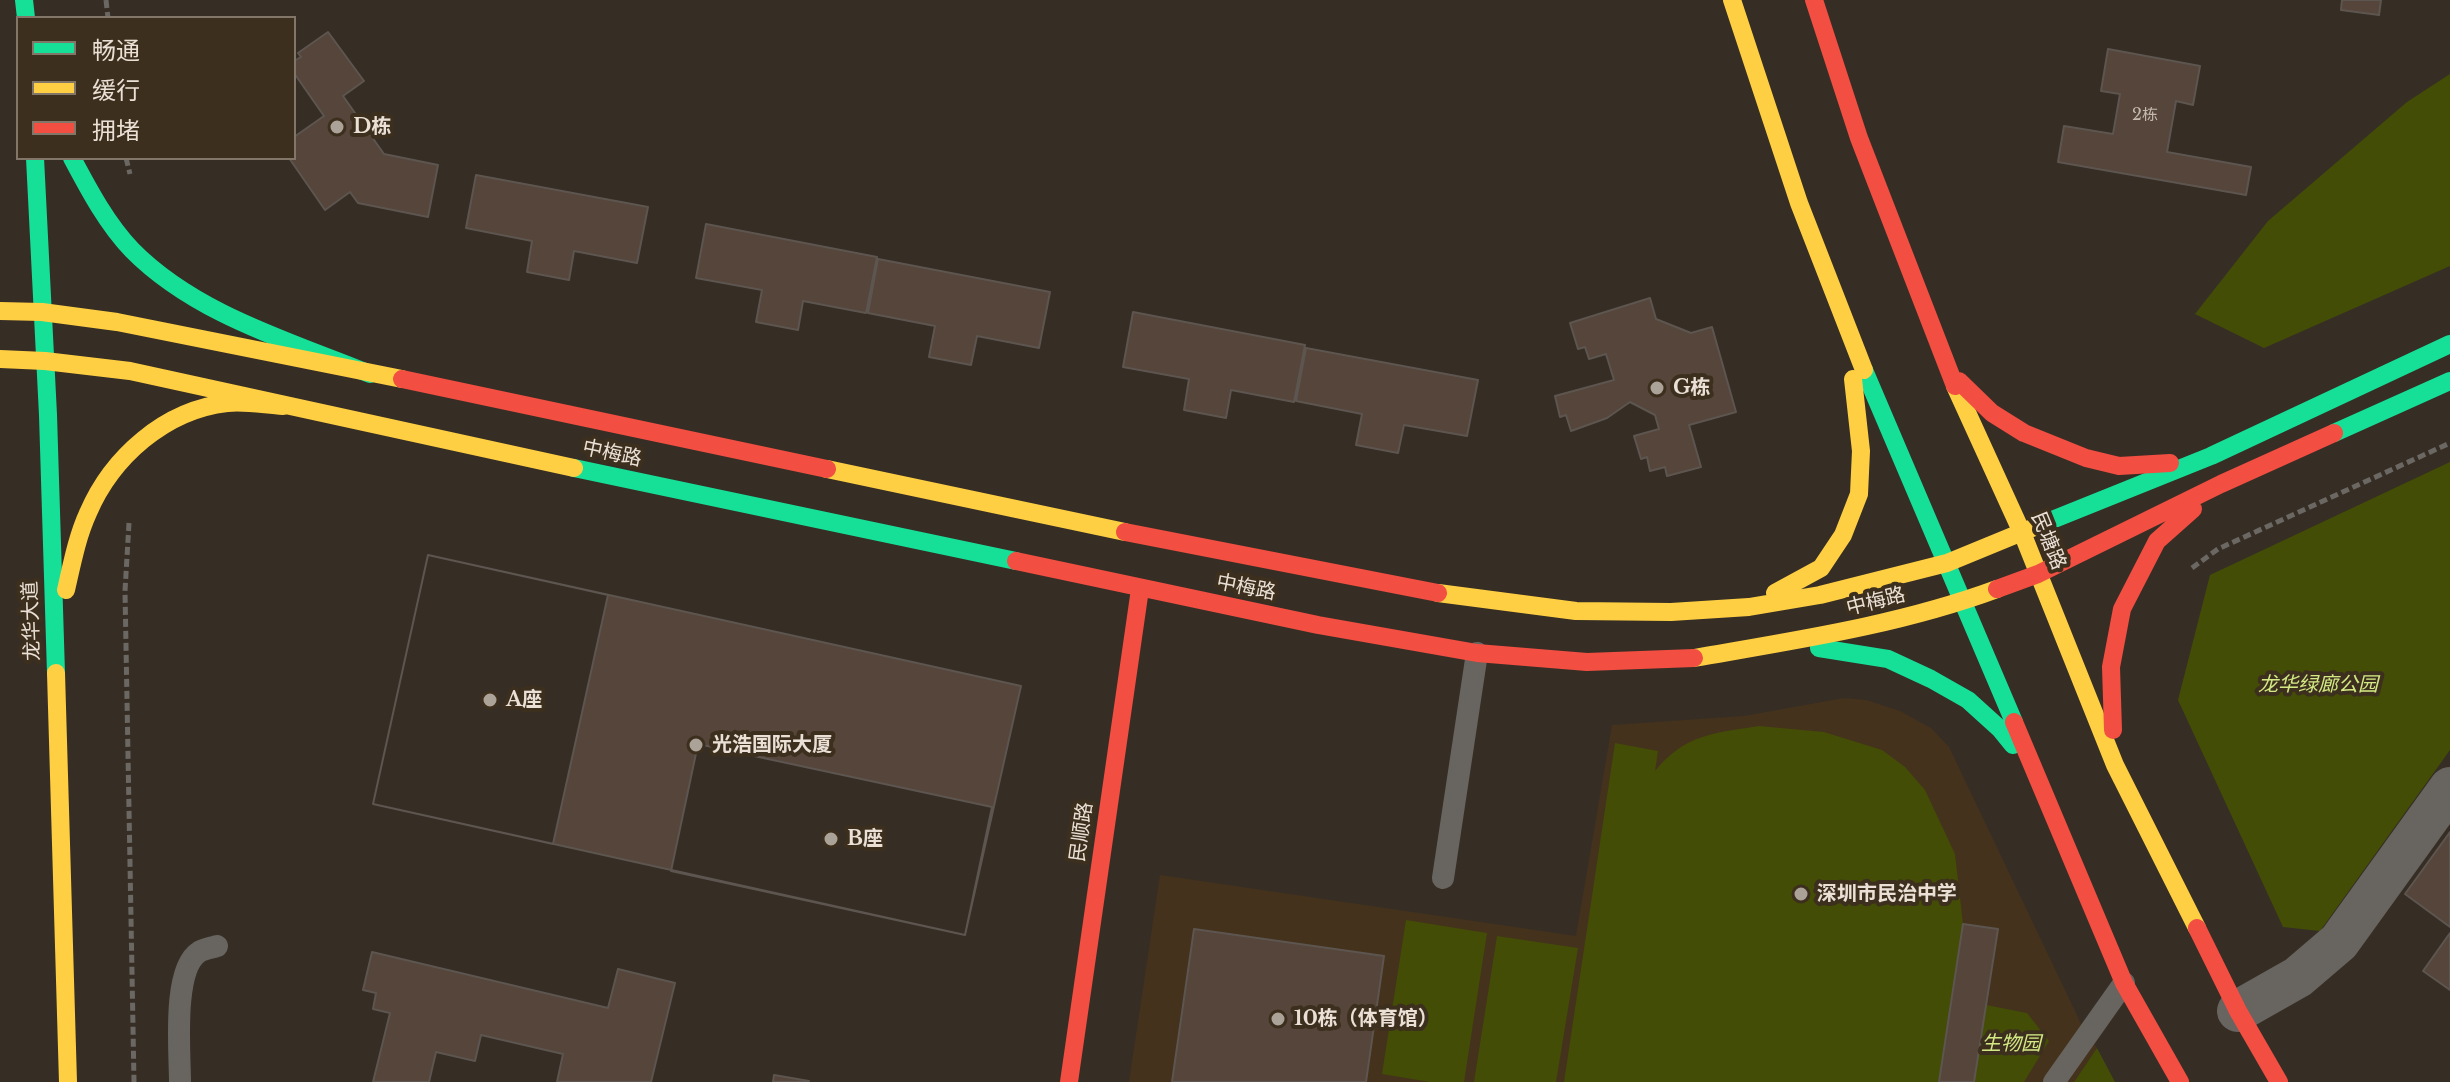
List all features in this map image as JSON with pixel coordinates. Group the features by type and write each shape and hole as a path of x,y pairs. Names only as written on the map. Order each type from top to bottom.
{"main road":[{"path":"1732,0 1799,203 1847,329 2124,983 2180,1082"},
{"name":"民塘路","path":"1814,0 1859,138 1946,367 2023,535 2115,765 2238,1011 2279,1082"},
{"name":"龙华大道","path":"35,160 45,361 68,1082"},
{"path":"73,160 97,201 133,251 162,275 204,304 370,374"},
{"name":"中梅路","path":"0,311 42,312 117,322 1148,537 1463,598 1576,611 1671,612 1749,607 1820,595 1947,563 2023,535 2211,456 2450,344"},
{"path":"1749,607 1821,568 1843,535 1859,494 1861,451 1847,329"},
{"name":"中梅路","path":"0,359 130,371 1318,625 1477,653 1587,662 1683,660 1789,643 1862,629 1961,602 2038,574 2221,484 2450,381"},
{"path":"1946,367 1992,413 2024,433 2086,458 2119,466 2154,466 2211,456"},
{"path":"54,639 75,551 89,512 107,479 131,450 159,427 189,412 228,403 283,406"},
{"path":"2115,765 2109,678 2111,646 2123,609 2134,582 2158,540 2221,484"},
{"name":"民顺路","path":"1069,1082 1140,589"},
{"path":"1789,643 1888,659 1931,679 1968,700 2035,771"}],"street":[{"path":"2238,1011 2298,977 2339,942 2450,788"}],"lane":[{"path":"1443,878 1477,653"},
{"path":"180,1082 181,994 185,971 197,953 217,946"},
{"path":"2054,1082 2124,983"}],"path":[{"path":"2186,574 2218,549 2450,443"},
{"path":"130,514 125,591 134,1082"}],"shaded area":[{"name":"深圳市民治中学","path":"1844,698 1866,700 1900,711 1931,728 1949,747 2086,1034 2097,1048 2074,1082 1129,1082 1160,875 1576,936 1612,725 1744,716"}],"green space":[{"path":"2450,74 2450,266 2264,348 2195,314 2268,221 2407,102"},
{"name":"龙华绿廊公园","path":"2450,462 2450,750 2320,931 2283,927 2178,700 2210,575"},
{"path":"1759,726 1824,732 1882,750 1905,767 1925,790 1955,854 1963,924 1939,1082 1564,1082 1615,743 1658,751 1655,771 1689,742"},
{"path":"1406,920 1487,933 1464,1082 1430,1082 1382,1074"},
{"path":"1497,936 1578,948 1556,1082 1474,1082"},
{"name":"生物园","path":"1986,1005 2027,1013 2049,1041 2024,1082 1974,1082"},
{"path":"2097,1048 2115,1082 2074,1082"}],"building":[{"path":"2342,0 2381,0 2379,15 2341,10"},
{"name":"D栋","path":"328,32 364,81 343,96 384,154 438,165 428,217 358,203 350,192 325,210 290,160 296,160 296,136 324,116 296,76 296,60 301,57 298,53"},
{"path":"2108,49 2200,66 2193,105 2176,101 2167,152 2251,167 2246,195 2058,162 2064,126 2113,134 2120,94 2101,91"},
{"path":"476,175 648,207 637,263 574,251 569,280 527,272 532,241 466,228"},
{"path":"706,224 877,257 866,313 803,301 798,330 756,322 762,290 696,278"},
{"path":"878,259 1050,292 1039,348 977,336 971,365 929,357 935,326 868,313"},
{"name":"G栋","path":"1650,298 1656,319 1691,333 1712,327 1736,412 1689,425 1701,467 1667,476 1665,467 1650,471 1647,457 1641,459 1634,436 1659,429 1655,415 1630,402 1607,418 1571,431 1566,415 1560,417 1555,396 1614,380 1606,354 1589,359 1585,347 1578,349 1570,323"},
{"path":"1133,312 1305,345 1294,402 1231,390 1226,418 1184,410 1189,379 1123,367"},
{"path":"1306,348 1478,380 1467,436 1404,425 1398,453 1356,445 1362,414 1296,401"},
{"name":"A座","path":"428,555 608,595 553,844 373,804"},
{"name":"光浩国际大厦","path":"428,555 1021,686 965,935 373,804"},
{"name":"B座","path":"698,744 992,807 965,935 671,871"},
{"path":"2450,832 2450,927 2405,894"},
{"path":"1963,924 1998,929 1974,1082 1939,1082"},
{"name":"10栋（体育馆）","path":"1194,929 1384,956 1366,1082 1172,1082"},
{"path":"2450,933 2450,990 2423,971"},
{"path":"372,952 608,1008 618,969 675,983 651,1082 557,1082 563,1054 481,1035 475,1061 436,1052 429,1082 373,1082 390,1013 373,1009 376,993 363,990"},
{"path":"774,1075 809,1081 773,1082"}],"traffic: fast":[{"path":"24,0 26,16"},
{"path":"35,160 48,415 56,673"},
{"path":"73,160 114,229 132,250 184,292 244,324 370,374"},
{"path":"2037,526 2211,456 2450,344"},
{"path":"1864,370 2014,722"},
{"path":"2334,433 2450,381"},
{"path":"574,468 1016,561"},
{"path":"1819,648 1888,659 1931,679 1968,700 2013,745"}],"traffic: slow":[{"path":"1732,0 1799,203 1864,370"},
{"path":"0,311 42,312 117,322 402,379"},
{"path":"0,359 130,371 574,468"},
{"path":"1775,593 1821,568 1843,535 1859,494 1861,451 1853,379"},
{"path":"1955,386 2023,535 2115,765 2197,928"},
{"path":"66,590 81,532 98,492 126,455 143,440 182,415 204,407 227,403 283,406"},
{"path":"827,469 1125,532"},
{"path":"1438,593 1576,611 1671,612 1749,607 1820,595 1947,563 2037,526"},
{"path":"1694,658 1885,622 1997,589"},
{"path":"56,673 68,1082"}],"traffic: jam":[{"path":"1814,0 1859,138 1955,386"},
{"path":"402,379 827,469"},
{"path":"1959,381 1992,413 2024,433 2086,458 2119,466 2170,463"},
{"path":"1997,589 2038,574 2221,484 2334,433"},
{"path":"2113,730 2111,667 2122,609 2157,541 2193,509"},
{"path":"1125,532 1438,593"},
{"path":"1016,561 1318,625 1477,653 1587,662 1694,658"},
{"path":"1069,1082 1140,589"},
{"path":"2014,722 2124,983 2180,1082"},
{"path":"2197,928 2238,1011 2279,1082"}],"place":[{"name":"D栋","path":"337,127"},
{"name":"G栋","path":"1657,388"},
{"name":"A座","path":"490,700"},
{"name":"光浩国际大厦","path":"696,745"},
{"name":"B座","path":"831,839"},
{"name":"深圳市民治中学","path":"1801,894"},
{"name":"10栋（体育馆）","path":"1278,1019"}]}
